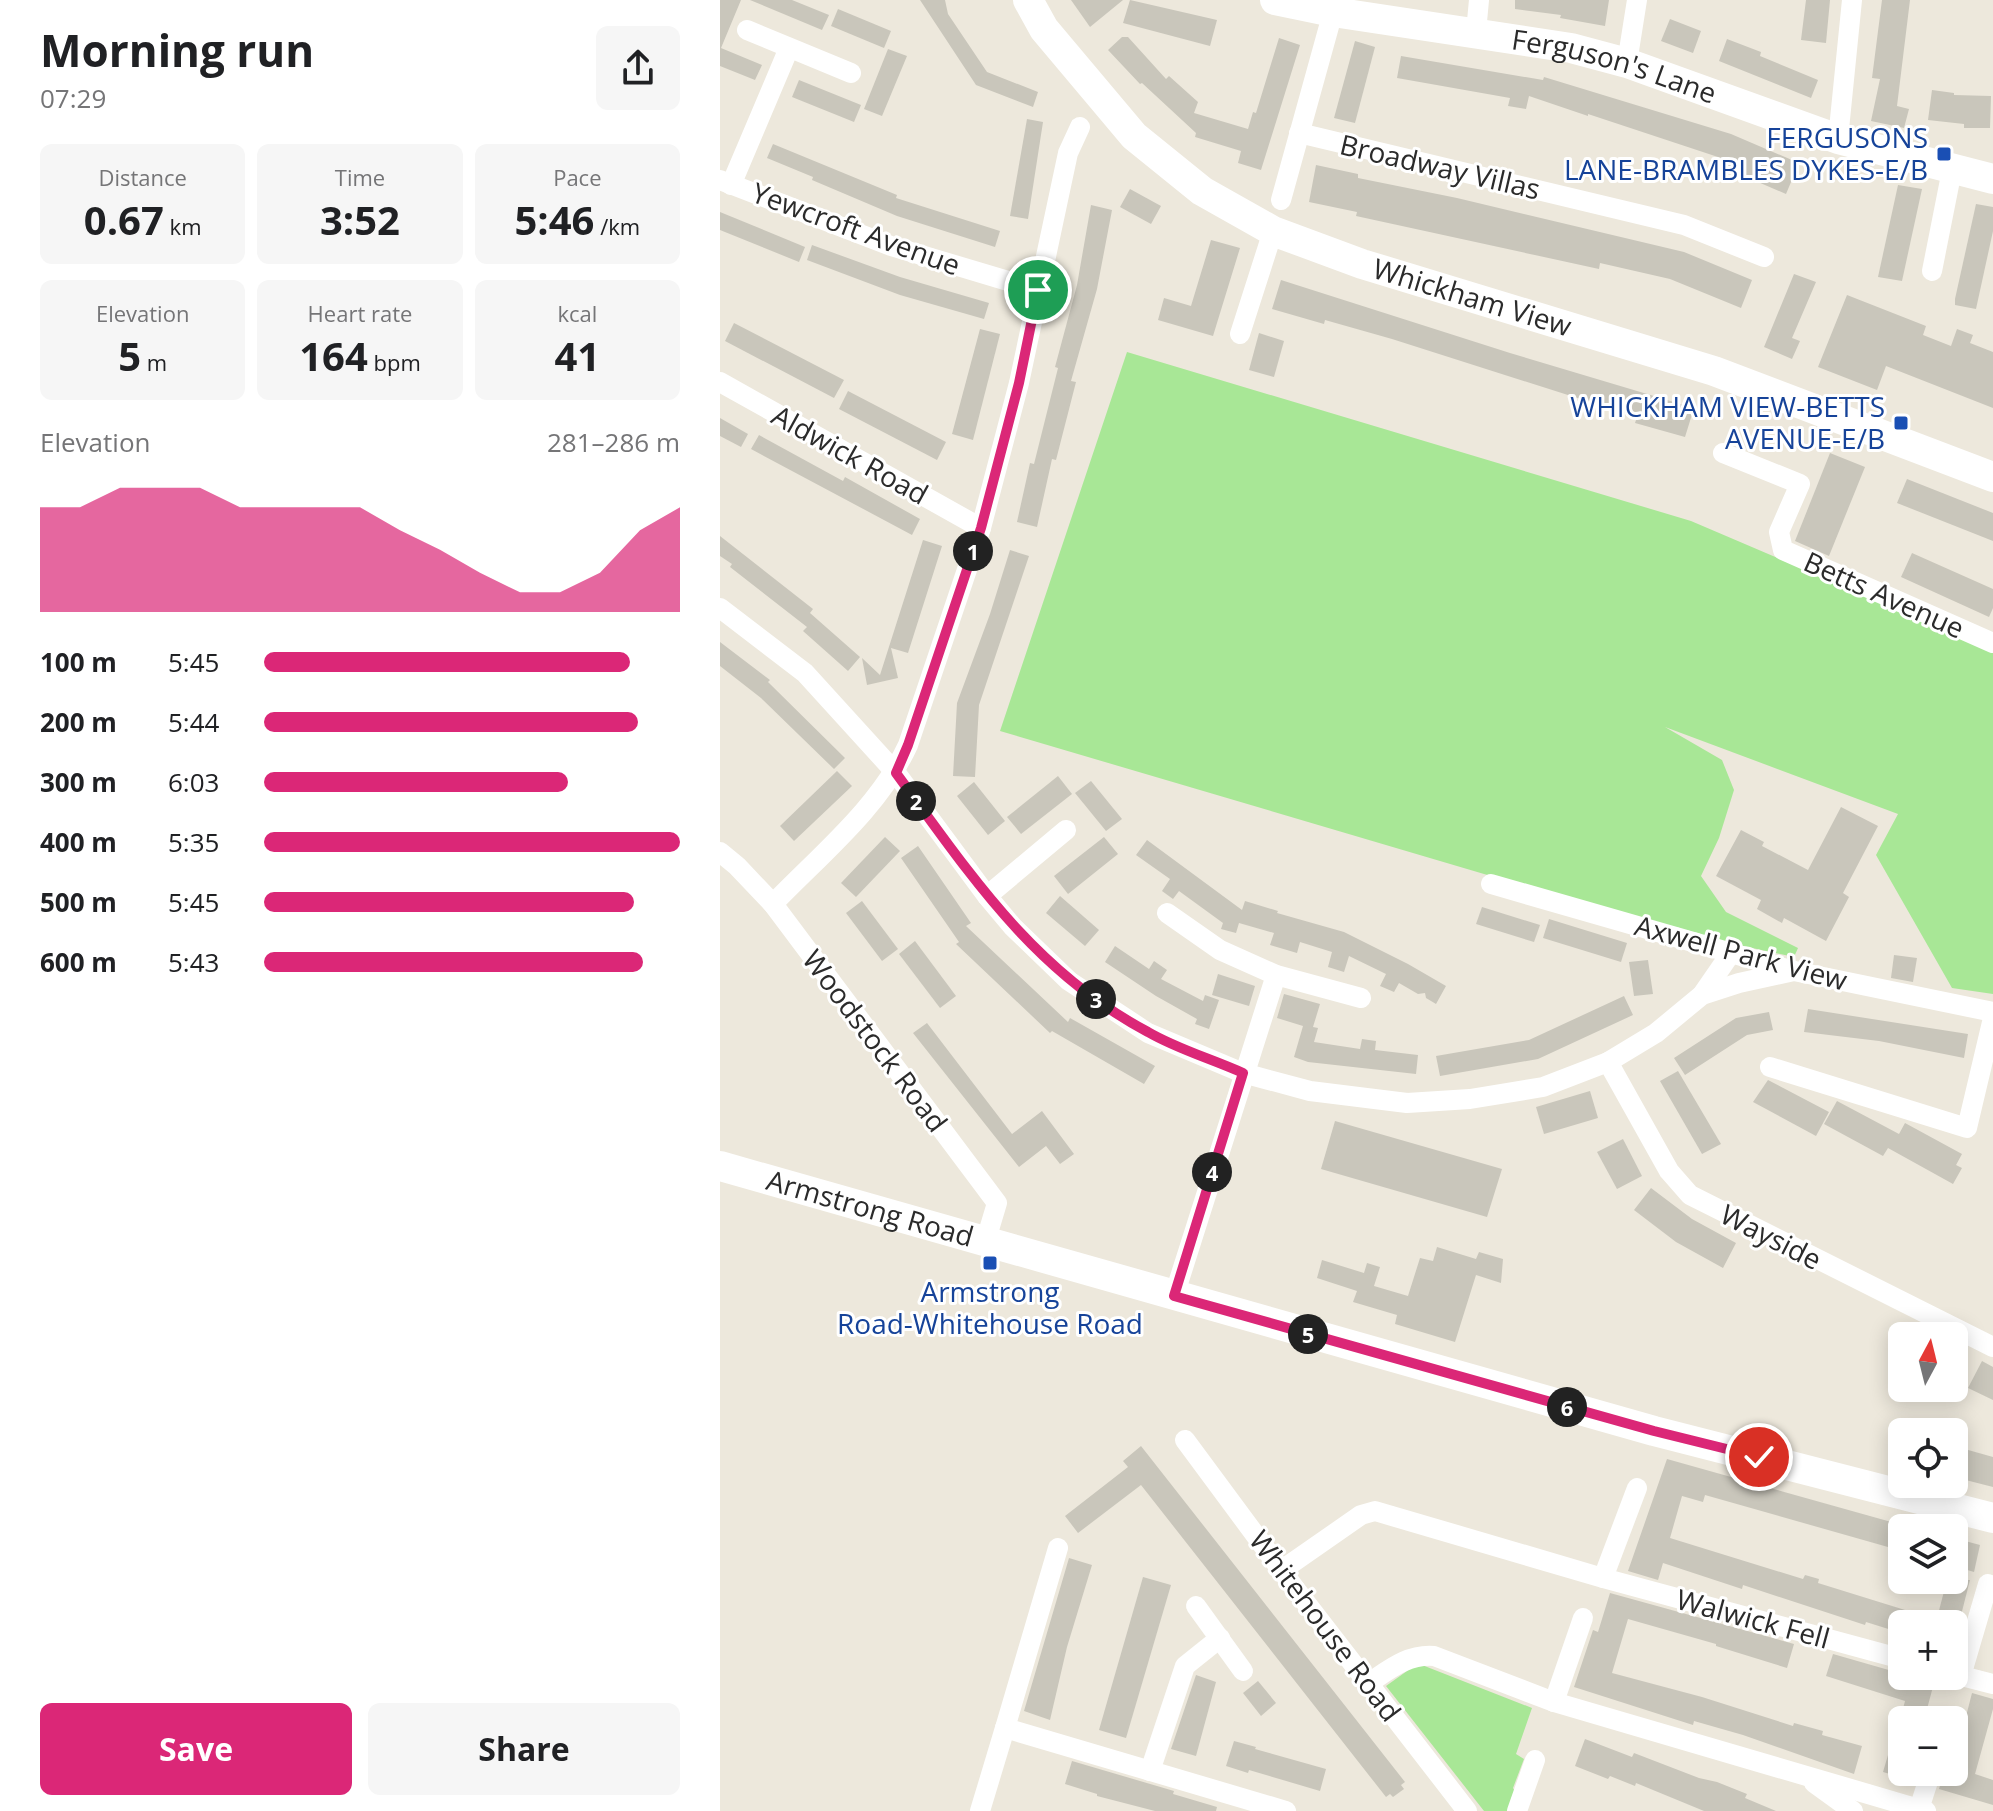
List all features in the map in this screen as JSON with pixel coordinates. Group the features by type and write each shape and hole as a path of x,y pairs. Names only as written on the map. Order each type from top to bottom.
{"street":[{"name":"Whickham View","path":"1028,0 1044,29 1134,136 1202,191 1273,231 1362,264 1714,371 1993,477"},
{"name":"Ferguson's Lane","path":"1275,0 1333,12 1571,48 1627,63 1838,139 1993,179"},
{"path":"1476,32 1479,0"},
{"path":"1627,63 1637,0"},
{"path":"1838,139 1852,0"},
{"path":"1281,200 1333,12"},
{"path":"747,30 851,73"},
{"path":"726,182 789,48"},
{"path":"773,904 896,773 908,745 981,528 1019,383 1068,153 1080,127"},
{"name":"Broadway Villas","path":"1299,133 1684,225 1764,257"},
{"path":"1932,271 1952,170"},
{"name":"Yewcroft Avenue","path":"726,182 891,246 1038,290"},
{"path":"1240,334 1273,231"},
{"name":"Aldwick Road","path":"720,382 981,528"},
{"name":"Betts Avenue","path":"1723,453 1800,484 1779,532 1783,550 1993,643"},
{"path":"720,608 805,673 896,773 1013,927 1069,981 1148,1033 1243,1073 1310,1091 1407,1103 1470,1099 1543,1087 1608,1062 1656,1033 1702,995 1731,953"},
{"path":"987,896 1066,830"},
{"name":"Woodstock Road","path":"720,852 773,904 997,1203 985,1243"},
{"name":"Axwell Park View","path":"1491,884 1794,971 1993,1015"},
{"path":"1167,913 1220,950 1276,975 1361,998"},
{"path":"1702,995 1794,971"},
{"path":"1174,1296 1276,975"},
{"path":"1770,1067 1967,1128 1993,1015"},
{"name":"Wayside","path":"1608,1062 1669,1171 1690,1195 1993,1347"},
{"name":"Armstrong Road","path":"720,1166 1654,1431 1993,1518"},
{"name":"Whitehouse Road","path":"1185,1440 1369,1683 1456,1808"},
{"path":"1599,1577 1637,1488"},
{"name":"Walwick Fell","path":"1282,1570 1361,1515 1375,1511 1599,1577 1888,1655"},
{"path":"980,1811 1058,1548"},
{"path":"1968,1645 1988,1584"},
{"path":"1196,1606 1243,1671"},
{"path":"1554,1702 1583,1618"},
{"path":"1150,1771 1185,1666 1220,1638"},
{"path":"1369,1683 1407,1659 1421,1655 1434,1656 1554,1702 1923,1810 1928,1786"},
{"path":"1968,1678 1993,1684"},
{"path":"1005,1728 1286,1811"},
{"path":"1517,1811 1535,1760"},
{"path":"1801,1773 1853,1811"}],"green space":[{"path":"1127,352 1691,521 1993,650 1993,994 1952,988 1876,855 1898,814 1665,727 1722,760 1734,790 1719,838 1701,876 1726,912 1798,948 1794,957 1729,943 1484,874 1000,731"},
{"path":"1422,1665 1532,1708 1516,1754 1524,1759 1513,1788 1517,1795 1511,1811 1484,1811 1386,1686 1414,1666"}],"building":[{"path":"720,0 741,0 721,48 762,65 755,80 720,66"},
{"path":"750,0 792,0 829,15 822,30"},
{"path":"920,0 945,0 948,14 987,72 1038,92 1033,107 976,85"},
{"path":"1071,0 1123,0 1090,27"},
{"path":"1130,0 1217,20 1210,46 1123,23"},
{"path":"1515,0 1609,0 1605,26 1560,18 1561,15 1515,9"},
{"path":"1806,0 1830,0 1826,43 1801,40"},
{"path":"1882,0 1910,0 1897,106 1909,109 1904,128 1871,121 1880,79 1872,78"},
{"path":"838,9 891,31 884,48 831,26"},
{"path":"1670,19 1701,31 1693,53 1661,41"},
{"path":"1122,37 1128,37 1166,79 1169,76 1198,102 1194,113 1248,129 1253,112 1256,113 1279,38 1300,45 1261,170 1238,163 1241,151 1195,137 1196,133 1140,84 1108,50"},
{"path":"1727,39 1818,80 1811,98 1719,61"},
{"path":"1355,41 1375,47 1355,123 1334,118"},
{"path":"888,49 907,56 882,116 864,109"},
{"path":"1401,56 1543,80 1544,77 1731,134 1799,163 1786,194 1721,166 1724,159 1529,96 1526,109 1508,106 1510,98 1397,78"},
{"path":"799,80 861,105 854,122 792,97"},
{"path":"1932,90 1954,95 1991,96 1990,128 1964,128 1964,124 1928,120"},
{"path":"1027,119 1043,122 1028,219 1010,216"},
{"path":"773,144 897,195 896,198 1000,231 995,247 897,216 812,180 813,177 767,158"},
{"path":"1316,165 1358,174 1358,178 1457,198 1684,252 1752,280 1741,308 1670,279 1600,263 1599,269 1356,216 1357,212 1309,202"},
{"path":"1898,185 1922,189 1902,281 1878,277"},
{"path":"1130,189 1161,206 1151,224 1120,207"},
{"path":"1976,204 1993,207 1993,231 1976,309 1955,305 1955,299"},
{"path":"1091,205 1112,210 1097,289 1071,381 1076,382 1056,460 1052,459 1037,527 1017,522 1030,463 1034,464 1058,368 1055,367 1077,285"},
{"path":"720,212 805,247 799,262 720,230"},
{"path":"1211,240 1240,248 1213,336 1158,320 1164,298 1191,306"},
{"path":"812,245 900,277 989,303 984,319 900,295 807,260"},
{"path":"1794,274 1816,282 1792,338 1800,341 1792,359 1764,347"},
{"path":"1281,280 1694,408 1685,437 1635,423 1637,417 1392,339 1272,309"},
{"path":"1847,295 1926,326 1923,335 1951,346 1957,329 1973,335 1970,343 1993,352 1993,408 1886,366 1877,390 1818,367"},
{"path":"734,323 844,380 834,398 725,341"},
{"path":"980,329 1000,334 973,440 952,434"},
{"path":"1259,333 1284,341 1274,377 1249,370"},
{"path":"848,391 946,442 937,460 839,409"},
{"path":"720,418 748,434 741,447 720,436"},
{"path":"759,435 843,481 845,477 920,519 912,535 751,449"},
{"path":"1830,453 1865,467 1829,556 1795,541"},
{"path":"1907,479 1993,513 1993,541 1897,503"},
{"path":"720,536 813,609 810,613 860,657 848,671 803,631 807,627 730,567 732,564 720,556"},
{"path":"923,540 942,546 908,653 891,648 898,678 867,685 862,658 880,675"},
{"path":"1010,550 1029,556 979,705 975,777 953,776 957,703"},
{"path":"1912,553 1993,589 1993,608 1989,617 1901,577"},
{"path":"720,642 770,680 768,682 845,758 834,769 761,698 720,666"},
{"path":"837,771 852,786 794,841 780,826"},
{"path":"1058,776 1072,794 1021,834 1007,817"},
{"path":"1091,781 1122,819 1106,831 1075,793"},
{"path":"974,782 1005,821 988,835 957,796"},
{"path":"1841,807 1878,826 1843,893 1849,897 1826,941 1784,918 1782,923 1757,909 1761,900 1716,876 1741,830 1764,842 1762,846 1808,870"},
{"path":"885,837 900,851 856,897 841,883"},
{"path":"1104,837 1118,854 1068,894 1054,876"},
{"path":"1147,840 1242,910 1245,901 1344,932 1446,986 1436,1004 1426,998 1425,993 1418,994 1399,983 1394,992 1380,986 1386,974 1349,956 1344,972 1328,967 1332,952 1300,942 1297,953 1270,945 1274,933 1239,923 1236,933 1221,929 1223,923 1179,891 1173,899 1162,891 1170,879 1136,855"},
{"path":"918,846 971,923 966,926 1068,1022 1070,1018 1155,1066 1144,1084 1052,1031 1050,1033 956,944 959,942 901,858"},
{"path":"1060,896 1099,930 1085,946 1046,913"},
{"path":"862,901 898,949 882,961 846,913"},
{"path":"1482,907 1540,925 1534,942 1476,924"},
{"path":"1549,919 1627,943 1621,962 1543,938"},
{"path":"915,941 956,996 940,1008 899,954"},
{"path":"1115,946 1149,969 1154,961 1167,970 1161,979 1203,1001 1205,995 1219,1000 1209,1029 1195,1024 1197,1019 1105,962"},
{"path":"1894,955 1917,958 1913,982 1891,978"},
{"path":"1648,960 1653,994 1634,996 1629,962"},
{"path":"1218,974 1255,986 1249,1006 1212,995"},
{"path":"1284,994 1320,1004 1313,1027 1318,1028 1314,1042 1360,1049 1362,1039 1376,1041 1375,1050 1418,1055 1416,1074 1308,1062 1294,1057 1303,1026 1277,1018"},
{"path":"1624,996 1633,1015 1538,1059 1440,1076 1436,1056 1529,1040"},
{"path":"1808,1009 1968,1034 1964,1058 1879,1041 1804,1032"},
{"path":"1769,1012 1773,1030 1747,1035 1685,1075 1674,1058 1736,1018"},
{"path":"927,1023 1012,1134 1042,1111 1074,1154 1060,1164 1046,1146 1019,1167 913,1033"},
{"path":"1678,1071 1721,1144 1702,1154 1660,1081"},
{"path":"1768,1080 1829,1112 1816,1136 1753,1102"},
{"path":"1590,1091 1598,1118 1544,1134 1536,1107"},
{"path":"1837,1101 1899,1134 1905,1123 1962,1154 1956,1165 1962,1168 1953,1184 1888,1148 1883,1156 1824,1124"},
{"path":"1335,1121 1502,1169 1487,1217 1321,1169"},
{"path":"1623,1139 1642,1176 1617,1189 1597,1152"},
{"path":"1651,1188 1692,1219 1736,1243 1723,1268 1676,1242 1634,1210"},
{"path":"1437,1247 1476,1259 1479,1252 1503,1259 1501,1283 1476,1275 1455,1342 1395,1324 1397,1315 1353,1302 1357,1291 1317,1278 1322,1260 1364,1273 1367,1263 1380,1267 1374,1286 1408,1296 1420,1258 1433,1261"},
{"path":"1982,1361 1993,1367 1993,1400 1968,1388"},
{"path":"1141,1446 1405,1782 1401,1785 1404,1789 1393,1797 1390,1794 1386,1797 1141,1485 1078,1533 1065,1516 1128,1467 1123,1461"},
{"path":"1968,1450 1993,1457 1993,1487 1968,1481"},
{"path":"1667,1459 1888,1521 1888,1547 1705,1495 1703,1502 1682,1496 1670,1538 1803,1579 1805,1575 1819,1579 1818,1583 1905,1610 1888,1610 1888,1629 1866,1622 1865,1625 1743,1585 1742,1589 1663,1563 1658,1580 1628,1571"},
{"path":"1968,1542 1980,1545 1974,1572 1968,1570"},
{"path":"1069,1558 1092,1565 1067,1647 1050,1720 1024,1711"},
{"path":"1143,1577 1171,1585 1126,1738 1099,1730"},
{"path":"1610,1593 1794,1644 1787,1668 1628,1619 1612,1673 1793,1726 1794,1723 1823,1731 1822,1735 1862,1746 1854,1774 1743,1735 1694,1721 1693,1725 1574,1687 1593,1630 1598,1632"},
{"path":"1943,1594 1966,1594 1962,1610 1939,1610"},
{"path":"1833,1654 1888,1670 1888,1690 1932,1690 1928,1706 1904,1706 1905,1701 1826,1676"},
{"path":"1196,1675 1216,1682 1196,1756 1171,1749"},
{"path":"1258,1681 1276,1703 1261,1716 1243,1693"},
{"path":"1972,1693 1993,1699 1975,1774 1993,1780 1993,1805 1939,1789 1940,1786 1968,1786 1968,1709"},
{"path":"1585,1739 1632,1757 1634,1753 1717,1782 1747,1794 1745,1798 1776,1811 1704,1811 1636,1783 1635,1786 1610,1776 1608,1779 1575,1766"},
{"path":"1234,1741 1326,1769 1320,1791 1226,1766"},
{"path":"1888,1755 1888,1773 1883,1772"},
{"path":"1072,1761 1174,1791 1173,1794 1217,1807 1216,1811 1155,1811 1097,1796 1065,1784"}],"place":[{"name":"FERGUSONS LANE-BRAMBLES DYKES-E/B","path":"1944,154"},
{"name":"WHICKHAM VIEW-BETTS AVENUE-E/B","path":"1901,423"},
{"name":"Armstrong Road-Whitehouse Road","path":"990,1263"}],"route":[{"path":"1038,290 1019,383 981,528 896,773 987,896 1013,927 1069,981 1148,1033 1243,1073 1174,1296 1654,1431 1759,1457"}]}
